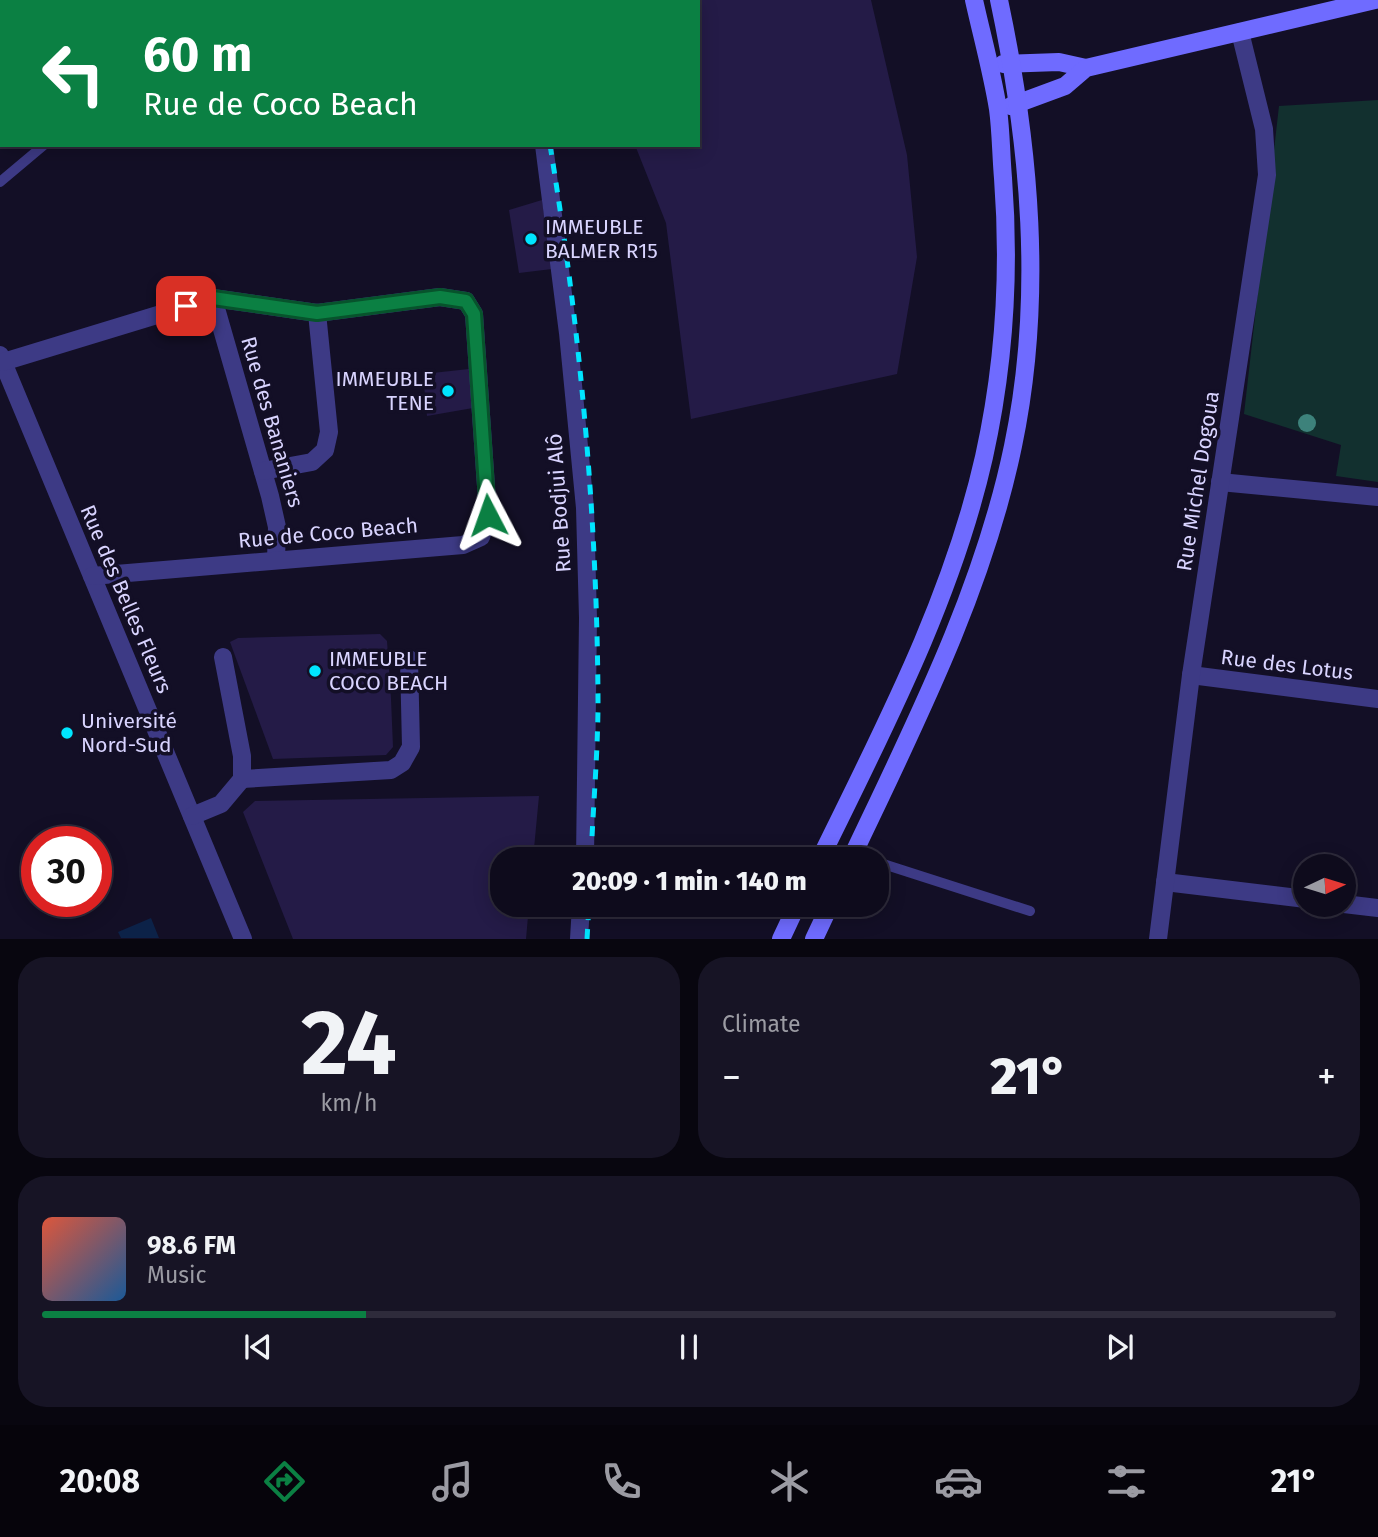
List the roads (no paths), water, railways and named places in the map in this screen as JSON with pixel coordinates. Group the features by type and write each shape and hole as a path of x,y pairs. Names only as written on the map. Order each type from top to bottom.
{"main road":[{"path":"826,847 897,702 937,604 967,518 984,459 993,411 1005,289 1005,205 998,110 974,0"},
{"path":"863,847 954,633 992,528 1013,446 1023,382 1030,241 1028,178 1020,103 999,0"},
{"path":"989,66 1012,62 1059,62 1086,68 1374,0"},
{"path":"998,110 1065,86 1086,68"},
{"path":"780,939 791,917"},
{"path":"814,939 824,917"}],"street":[{"name":"Rue Michel Dogoua","path":"1158,939 1191,675 1267,175 1265,129 1240,32"},
{"name":"Rue Bodjui Alô","path":"544,147 568,333 584,508 589,618 585,847"},
{"name":"Rue de Coco Beach","path":"1,358 213,298 317,313 440,297 466,301 474,314 488,515 481,537 463,545 92,576"},
{"name":"Rue des Bananiers","path":"213,298 277,527 276,561"},
{"path":"262,471 312,461 326,450 329,432 317,313"},
{"name":"Rue des Belles Fleurs","path":"1,358 243,939"},
{"path":"1220,482 1378,497"},
{"path":"192,816 221,804 242,779 242,757 223,657"},
{"path":"242,779 391,770 402,763 411,747 409,659"},
{"name":"Rue des Lotus","path":"1191,675 1378,699"},
{"path":"1165,882 1293,897"},
{"path":"1356,905 1378,908"},
{"path":"579,939 580,917"}],"lane":[{"path":"0,182 42,147"},
{"path":"889,866 1030,911"}],"water":[{"path":"151,918 159,938 121,938 118,932"}],"railway":[{"path":"550,147 578,352 590,491 597,630 598,720 592,847"},
{"path":"587,939 588,917"}],"place":[{"name":"IMMEUBLE BALMER R15","path":"531,239"},
{"name":"IMMEUBLE TENE","path":"448,391"},
{"name":"IMMEUBLE COCO BEACH","path":"315,671"},
{"name":"Université Nord-Sud","path":"67,733"}]}
